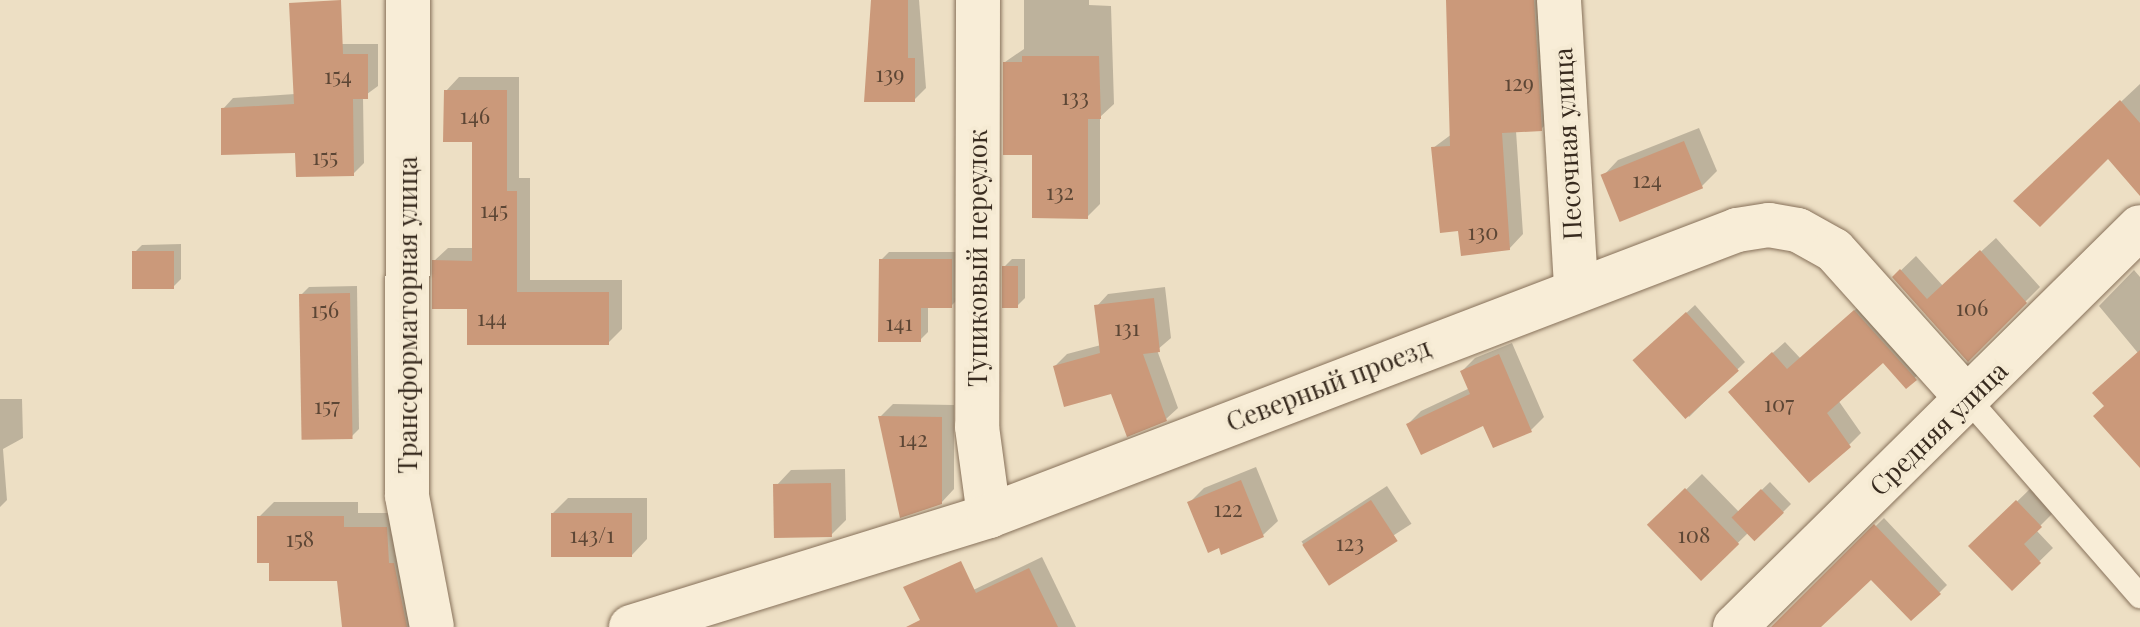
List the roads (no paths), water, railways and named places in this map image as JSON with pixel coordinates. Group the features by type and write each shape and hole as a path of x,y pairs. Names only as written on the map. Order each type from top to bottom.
{"street":[{"name":"Трансформаторная улица","path":"408,0 407,496 432,627"},
{"name":"Тупиковый переулок","path":"978,0 977,427 989,516"},
{"name":"Песочная улица","path":"1559,0 1576,289"},
{"name":"Северный проезд","path":"631,627 989,516 1737,230 1769,225 1798,230 1834,250 1967,398"},
{"name":"Средняя улица","path":"1735,627 2140,227"}],"lane":[{"path":"1967,398 2140,596"}]}
